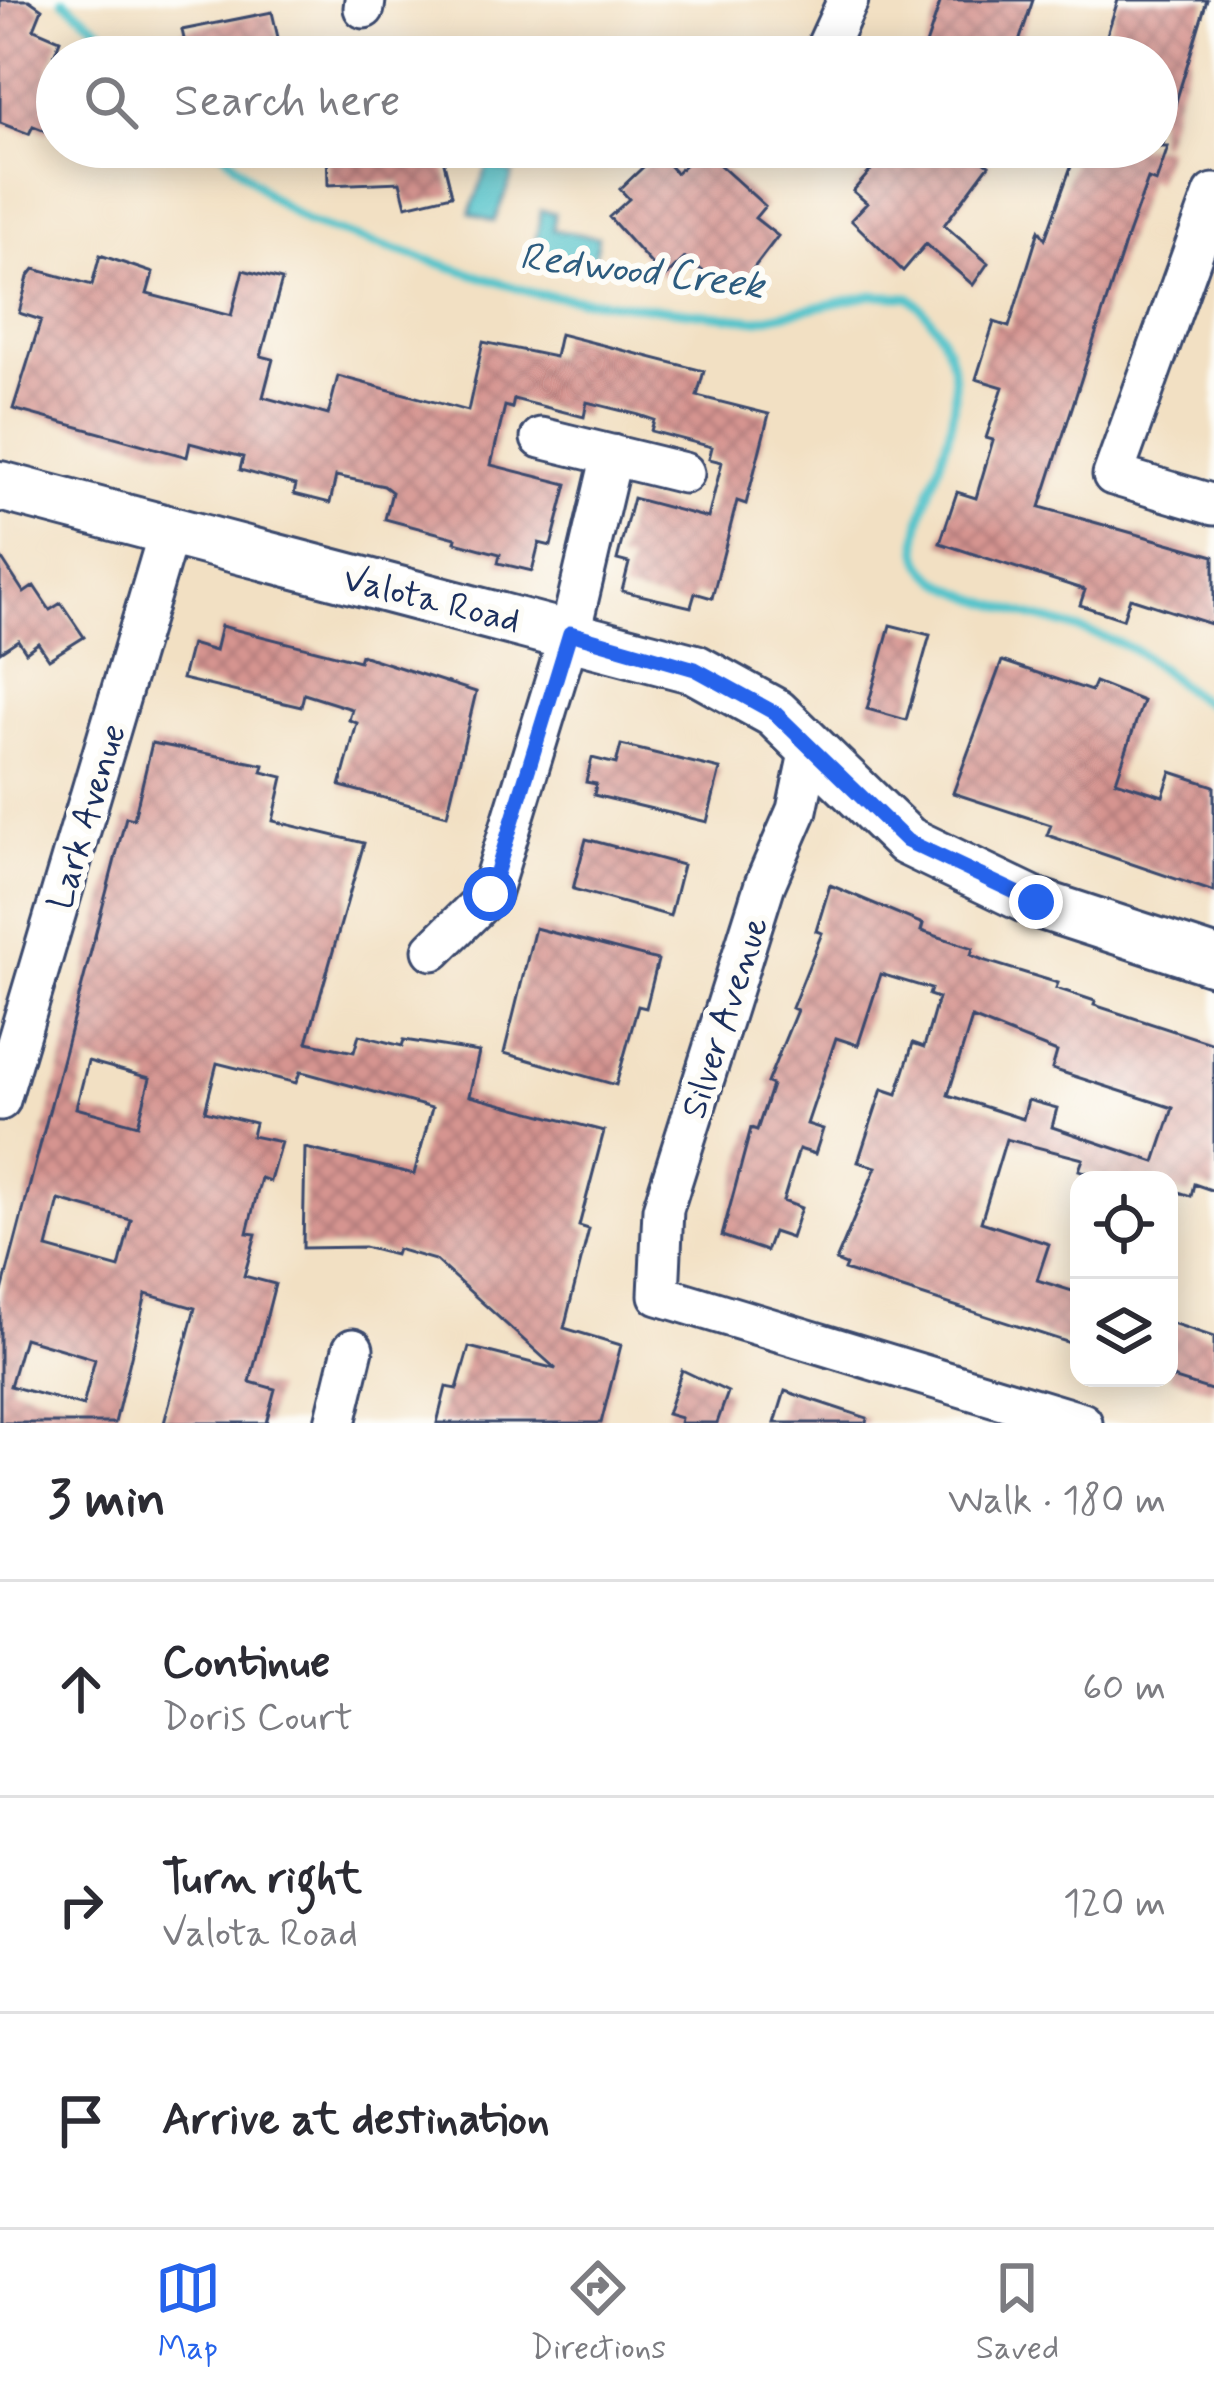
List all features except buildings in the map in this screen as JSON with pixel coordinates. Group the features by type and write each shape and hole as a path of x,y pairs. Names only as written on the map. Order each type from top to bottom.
{"street":[{"path":"832,36 848,0"},
{"path":"1214,194 1114,475 1214,505"},
{"path":"541,438 684,473"},
{"path":"433,950 490,894 570,633 612,455"},
{"name":"Valota Road","path":"0,485 695,669 775,713 907,841 1036,902 1214,962"},
{"name":"Lark Avenue","path":"0,1100 169,531"},
{"name":"Silver Avenue","path":"811,744 797,810 765,884 663,1208 659,1295 1082,1423"},
{"path":"334,1423 353,1349"}],"water":[{"path":"487,168 513,174 494,222 470,213"},
{"path":"541,210 555,213 553,230 598,237 594,261 534,251"}],"waterway":[{"name":"Redwood Creek","path":"63,0 108,36"},
{"name":"Redwood Creek","path":"240,168 307,222 536,294 756,320 872,295 910,297 941,335 954,374 953,413 921,519 918,547 927,570 965,594 1132,649 1214,707"}],"route":[{"path":"490,894 570,633 695,669 775,713 907,841 1036,902"}]}
